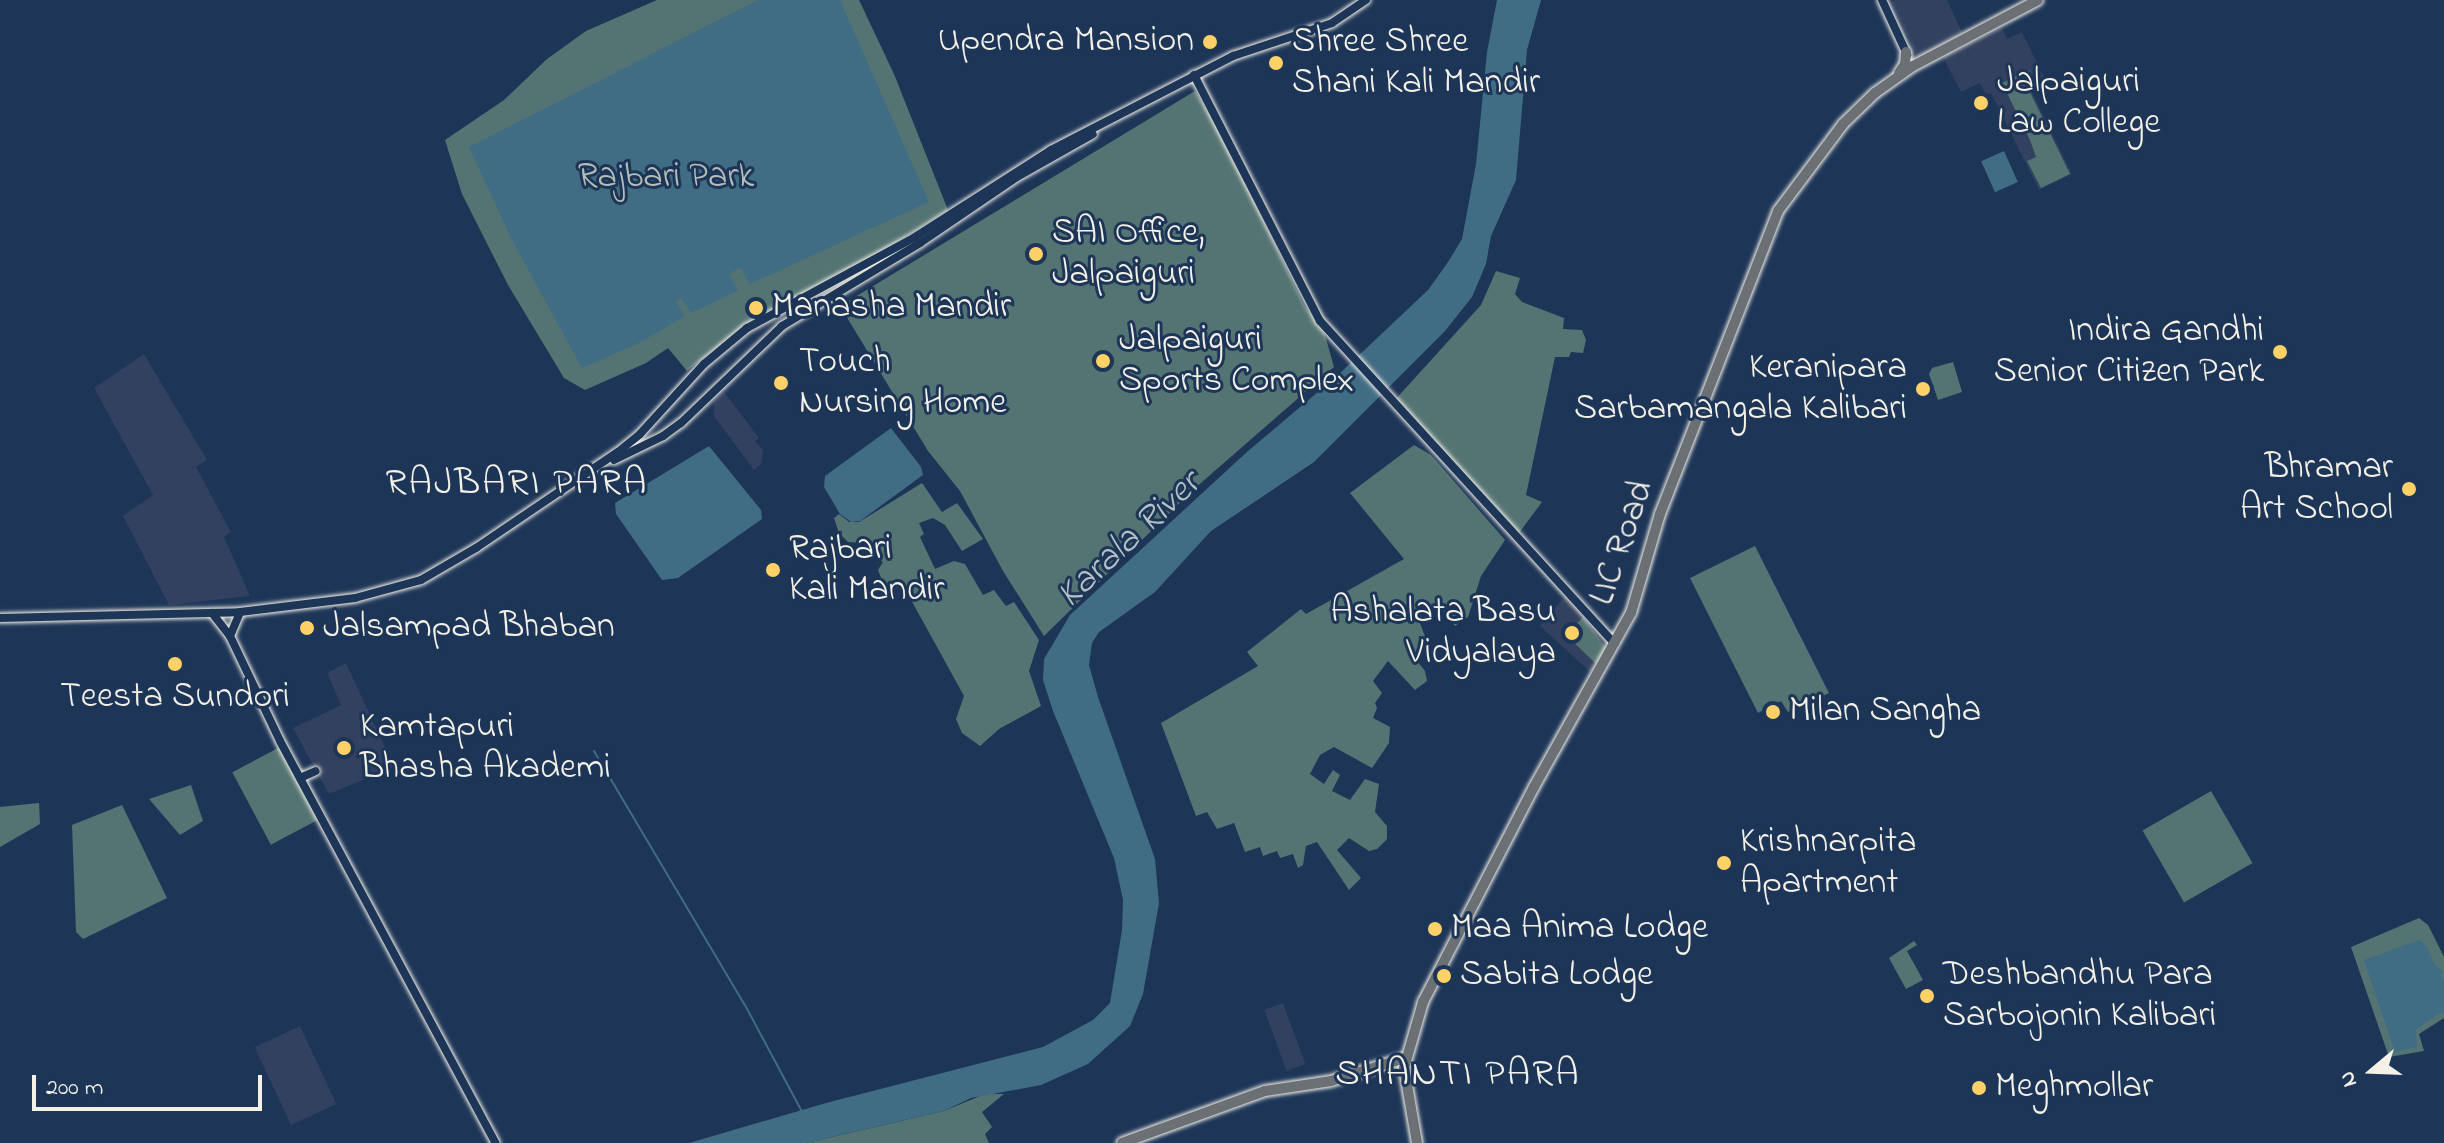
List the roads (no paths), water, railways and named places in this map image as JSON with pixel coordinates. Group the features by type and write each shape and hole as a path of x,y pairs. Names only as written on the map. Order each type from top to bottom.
{"main road":[{"name":"LIC Road","path":"1405,1058 1434,976 1534,787 1615,644 1638,596 1660,514 1778,211 1843,124 1898,74 2038,0"},
{"path":"1898,74 1905,64 1906,52"},
{"path":"1122,1143 1273,1089 1309,1086 1405,1058 1406,1095 1417,1143"}],"street":[{"path":"599,466 663,436 709,398 782,326 1051,150 1234,58 1332,23 1368,0"},
{"path":"1882,0 1913,66"},
{"path":"1198,75 1306,298 1347,352 1615,644"},
{"path":"0,618 240,612 355,598 421,580 452,564 599,466 640,434 722,347 747,328 956,213"},
{"path":"230,636 240,612"},
{"path":"212,613 230,636 300,778 496,1143"},
{"path":"300,778 316,771"}],"waterway":[{"path":"594,751 745,1005 801,1110"}],"place":[{"name":"Upendra Mansion","path":"1210,42"},
{"name":"Shree Shree Shani Kali Mandir","path":"1276,63"},
{"name":"Jalpaiguri Law College","path":"1981,103"},
{"name":"SAI Office, Jalpaiguri","path":"1036,254"},
{"name":"Manasha Mandir","path":"756,308"},
{"name":"Indira Gandhi Senior Citizen Park","path":"2280,352"},
{"name":"Jalpaiguri Sports Complex","path":"1103,361"},
{"name":"Touch Nursing Home","path":"781,383"},
{"name":"Keranipara Sarbamangala Kalibari","path":"1923,389"},
{"name":"Bhramar Art School","path":"2409,489"},
{"name":"Rajbari Kali Mandir","path":"773,570"},
{"name":"Jalsampad Bhaban","path":"307,628"},
{"name":"Ashalata Basu Vidyalaya","path":"1572,633"},
{"name":"Teesta Sundori","path":"175,664"},
{"name":"Milan Sangha","path":"1773,712"},
{"name":"Kamtapuri Bhasha Akademi","path":"344,748"},
{"name":"Krishnarpita Apartment","path":"1724,863"},
{"name":"Maa Anima Lodge","path":"1435,929"},
{"name":"Sabita Lodge","path":"1444,976"},
{"name":"Deshbandhu Para Sarbojonin Kalibari","path":"1927,996"},
{"name":"Meghmollar","path":"1979,1088"}],"district":[{"name":"RAJBARI PARA","path":"517,485"},
{"name":"SHANTI PARA","path":"1458,1076"}],"park label":[{"name":"Rajbari Park","path":"666,178"}],"water label":[{"name":"Karala River","path":"1130,541"}]}
